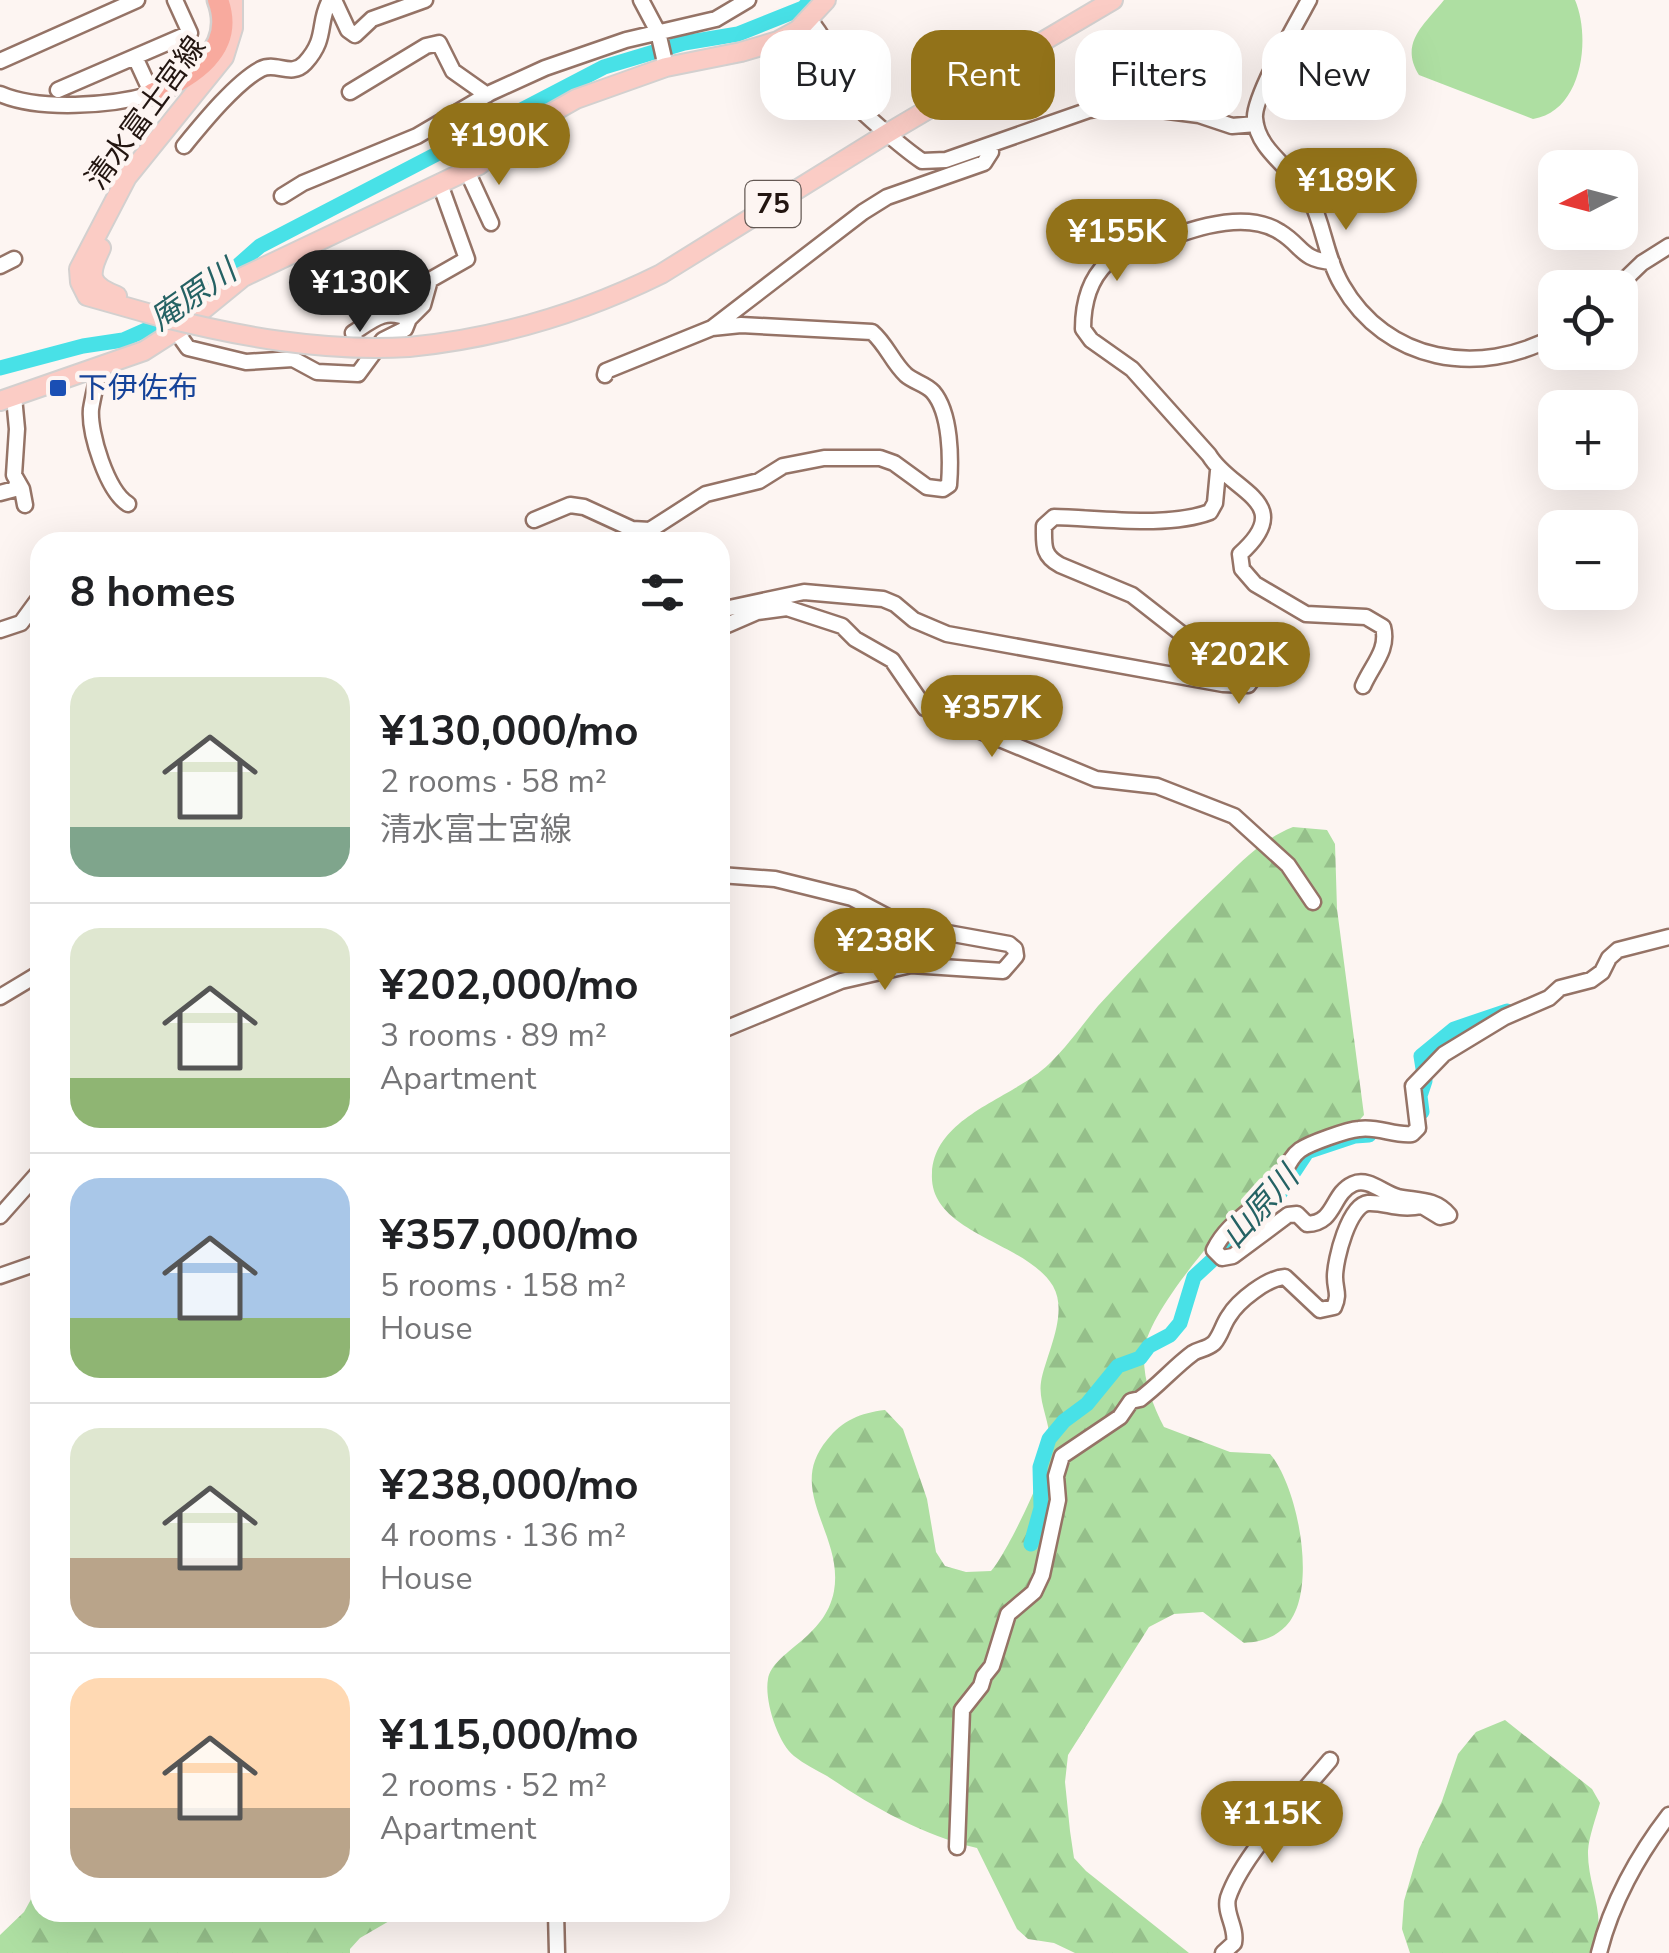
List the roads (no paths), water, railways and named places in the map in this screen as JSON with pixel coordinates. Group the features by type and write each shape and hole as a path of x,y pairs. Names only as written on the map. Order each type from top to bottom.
{"highway":[{"path":"152,94 178,76 205,49 214,22 209,0"},
{"path":"152,94 191,74 208,60 222,30 218,0"}],"main road":[{"path":"7,399 144,351 176,331 242,277 467,171 502,150 537,121 576,99 666,66 778,42 798,30 826,0"},
{"name":"清水富士宮線","path":"239,7 224,57 170,140 127,178 78,269 80,282 88,296 158,316 278,343 354,349 409,348 525,329 630,290 1114,0"}],"street":[{"path":"0,61 137,0"},
{"path":"58,90 190,33 176,0"},
{"path":"332,0 351,34 359,32 372,19 425,0"},
{"path":"170,140 210,114 259,70 270,66 291,70 301,67 320,43 332,0"},
{"path":"641,0 658,34 666,66"},
{"path":"282,196 417,136 487,95 593,50 716,19 748,0"},
{"path":"1296,25 1298,0"},
{"path":"1309,0 1257,101 1256,124 1266,146 1308,194 1332,262 1351,299 1392,339 1429,355 1488,359 1538,344"},
{"path":"809,19 828,41 844,92 853,104 922,161 934,163 1089,110 1122,105 1199,116 1232,126 1256,124"},
{"path":"350,92 426,46 440,43 454,70 487,95"},
{"path":"0,94 24,102 98,104 152,94 134,57"},
{"path":"605,375 606,371 712,328 863,212 887,197 984,163 991,152 988,145"},
{"path":"467,171 491,223"},
{"path":"176,331 188,348 246,362 294,359 317,372 358,374 383,340 405,329 424,305 430,280 467,259 440,184"},
{"path":"1332,262 1311,261 1280,232 1241,220 1217,222 1108,263 1096,274 1083,329 1091,340 1132,369 1218,470 1260,502 1263,515 1256,540 1240,554 1242,569 1255,584 1306,614 1354,615 1374,619 1382,626 1382,654 1364,686"},
{"path":"1635,270 1669,246"},
{"path":"355,340 353,333 383,314 396,313 410,319"},
{"path":"534,520 570,505 584,506 632,530 650,530 706,494 759,481 783,466 824,458 880,458 894,463 927,487 943,489 948,485 950,468 941,406 933,392 908,377 892,358 888,346 872,332 712,328"},
{"path":"99,368 91,410 96,447 109,482 128,504"},
{"path":"7,399 17,429 14,467 25,506"},
{"path":"730,610 804,592 883,599 914,620 947,634 1224,684 1248,685 1248,671 1210,656 1132,594 1060,565 1044,552 1044,526 1054,517 1145,520 1210,512 1215,503 1218,470"},
{"path":"0,494 15,489 17,483"},
{"path":"730,625 758,612 787,608 842,626 855,639 892,660 925,708 1096,779 1157,786 1234,816 1288,865 1313,902"},
{"path":"0,630 21,623 30,610"},
{"path":"730,876 762,878 852,898 903,925 1009,944 1016,956 1003,971 911,965 841,981 730,1027"},
{"path":"730,886 750,885 762,878"},
{"path":"957,1847 962,1710 982,1686 992,1666 1008,1614 1034,1592 1042,1574 1058,1500 1056,1476 1062,1456 1120,1417 1131,1401 1140,1399 1196,1351 1208,1348 1217,1340 1230,1312 1248,1299 1256,1287 1284,1277 1320,1310 1334,1307 1340,1294 1335,1278 1346,1228 1356,1208 1364,1203 1405,1210 1422,1206 1440,1216 1449,1215 1423,1198 1399,1197 1366,1182 1356,1182 1344,1190 1330,1216 1318,1223 1308,1224 1297,1214 1288,1215 1234,1256 1222,1258 1214,1250 1228,1228 1278,1184 1293,1156 1304,1147 1355,1129 1384,1128 1402,1135 1412,1134 1418,1128 1413,1086 1444,1054 1504,1017 1549,998 1560,988 1590,980 1602,972 1618,950 1669,937"},
{"path":"0,997 30,979"},
{"path":"0,1216 30,1182"},
{"path":"0,1276 30,1266"},
{"path":"1223,1953 1234,1943 1236,1934 1227,1908 1232,1891 1265,1834 1278,1824 1330,1760"},
{"path":"1600,1953 1617,1903 1640,1857 1669,1815"},
{"path":"556,1922 557,1953"}],"waterway":[{"name":"庵原川","path":"0,368 83,346 123,340 166,321 260,246 604,67 684,43 738,34 803,8 811,0"},
{"name":"山原川","path":"1422,1112 1420,1096 1425,1081 1421,1056 1454,1029 1507,1011"},
{"name":"山原川","path":"1031,1544 1041,1508 1040,1467 1049,1439 1064,1421 1087,1404 1118,1366 1140,1358 1149,1346 1170,1335 1180,1323 1194,1277 1241,1226 1278,1196 1307,1152 1369,1135"}],"place":[{"name":"下伊佐布","path":"58,388"}]}
